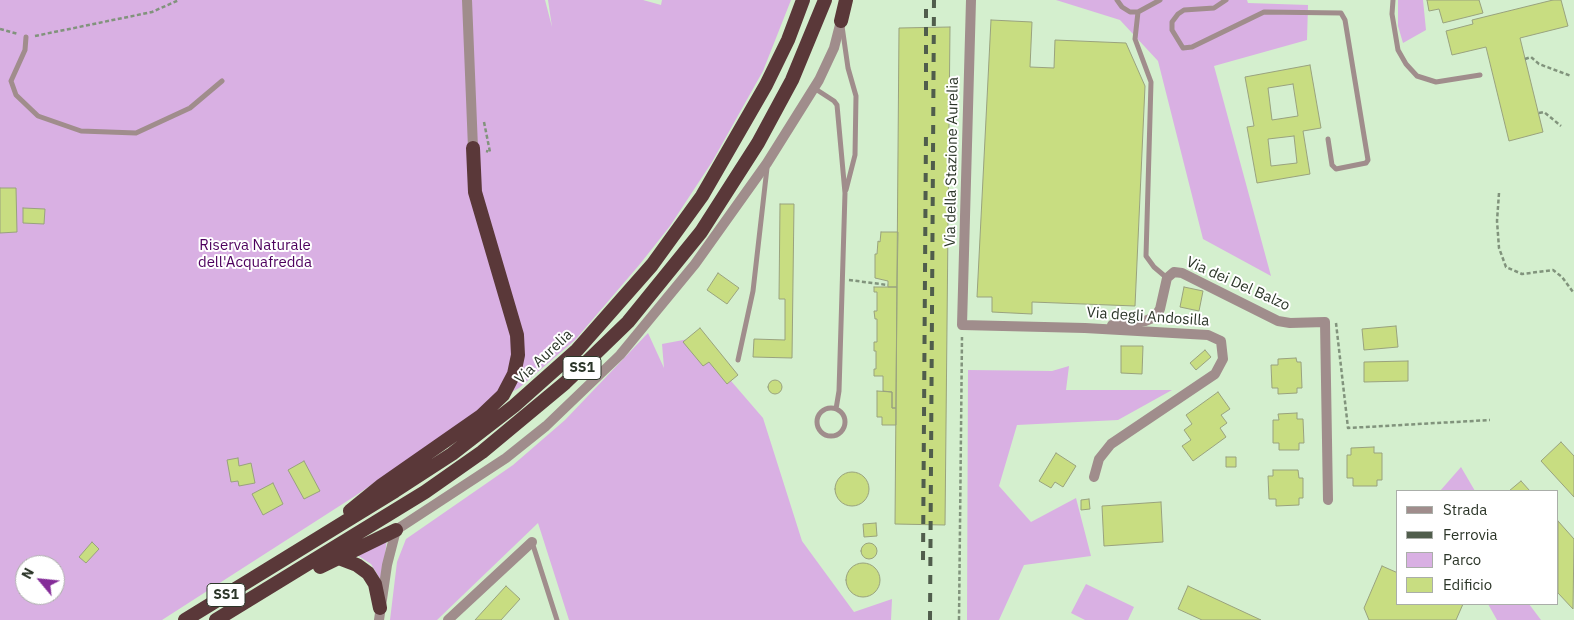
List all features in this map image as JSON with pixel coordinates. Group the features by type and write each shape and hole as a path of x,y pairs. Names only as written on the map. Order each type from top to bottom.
{"highway":[{"name":"Via Aurelia","path":"187,618 406,484 486,428 547,379 615,310 665,249 722,164 775,68 804,0"},
{"name":"SS1","path":"216,620 425,492 482,452 565,384 624,326 676,265 734,181 782,101 825,0"},
{"path":"842,21 846,0"},
{"path":"325,533 374,491 457,435 485,412 503,395 514,374 518,355 517,335 477,199 473,148"},
{"path":"231,620 336,557 396,530"},
{"path":"336,557 357,565 368,573 375,584 380,614"}],"street":[{"path":"467,0 473,148"},
{"name":"Via della Stazione Aurelia","path":"962,325 971,0"},
{"path":"380,614 390,546 396,530 506,458 588,388 633,340 695,264 768,163 814,88 830,56 842,21"},
{"name":"Via dei Del Balzo","path":"1085,328 1145,321 1155,317 1160,309 1167,278 1172,273 1182,273 1278,321 1290,323 1324,322 1328,500"},
{"name":"Via degli Andosilla","path":"962,325 1085,328 1208,335 1221,341 1223,355 1220,367 1211,378 1111,444 1099,459 1094,477"},
{"path":"448,620 532,542"}],"lane":[{"path":"1118,0 1122,7 1130,12 1138,12 1160,0"},
{"path":"1226,0 1214,8 1184,10 1178,14 1172,22 1172,30 1183,48 1192,47 1264,12 1340,13 1345,20 1368,160 1366,163 1336,169 1332,165 1328,139"},
{"path":"1393,0 1392,14 1398,50 1406,64 1417,76 1436,82 1480,75"},
{"path":"1138,12 1135,39 1151,82 1146,256 1154,267 1167,278"},
{"path":"842,21 848,68 856,96 854,155 845,193"},
{"path":"26,37 25,50 11,80 16,95 38,116 81,131 136,133 190,108 222,80"},
{"path":"814,88 837,105 845,193 839,391 836,409"},
{"path":"738,360 753,291 768,163"},
{"path":"825,409 836,409 844,417 844,428 838,435 828,436 819,430 817,426 818,416 825,409"},
{"path":"532,542 557,620"}],"path":[{"path":"0,29 26,37 152,12 180,0"},
{"path":"1525,59 1531,57 1539,64 1571,76"},
{"path":"1538,113 1544,112 1561,126"},
{"path":"1500,193 1497,221 1499,248 1506,267 1522,274 1553,270 1562,277 1573,292"},
{"path":"842,280 888,285"},
{"path":"1338,323 1348,428 1490,420"},
{"path":"959,620 962,325"}],"green space":[{"name":"Riserva Naturale dell'Acquafredda","path":"0,0 545,0 552,27 548,0 643,0 661,5 662,0 791,0 763,71 712,162 670,226 575,340 519,388 483,408 355,496 162,620 0,620"},
{"path":"1056,0 1247,0 1248,3 1308,5 1307,40 1214,66 1271,276 1203,239 1158,61 1120,20"},
{"path":"1398,0 1423,0 1426,30 1403,43 1398,26"},
{"path":"648,333 664,368 662,344 694,338 763,418 802,541 854,612 892,599 891,620 569,620 538,523 437,620 390,620 397,562 406,539 513,465 565,420"},
{"path":"1069,366 1066,390 1172,390 1118,420 1017,425 999,486 1031,522 1076,498 1091,556 1024,565 999,620 967,620 968,370 1052,371"},
{"path":"1461,467 1474,490 1441,490"},
{"path":"387,538 382,582 371,564 357,555"},
{"path":"1086,584 1134,607 1128,620 1085,620 1071,613"},
{"path":"1489,605 1530,605 1541,620 1497,620"}],"building":[{"path":"1427,0 1479,0 1483,13 1443,23 1439,9 1429,11"},
{"path":"1553,0 1561,0 1568,26 1520,38 1543,132 1509,141 1486,47 1452,55 1446,31 1473,24 1472,20"},
{"path":"991,20 1032,22 1030,67 1054,68 1055,40 1126,43 1145,86 1135,306 1032,302 1032,314 992,312 992,297 977,297"},
{"path":"950,27 945,525 895,524 899,28"},
{"path":"1310,65 1321,128 1303,131 1310,174 1257,183 1247,127 1254,126 1245,77","holes":["1293,84 1298,116 1272,120 1268,88","1294,136 1297,163 1271,166 1268,139"]},
{"path":"0,188 16,188 17,232 0,233"},
{"path":"780,204 794,204 792,358 753,357 754,339 785,340 785,299 779,299"},
{"path":"23,208 45,209 44,224 23,223"},
{"path":"881,232 898,232 897,287 888,287 888,281 875,278 875,254 877,254"},
{"path":"718,273 739,288 727,304 707,290"},
{"path":"874,287 897,287 896,408 892,408 892,392 883,391 883,376 874,376 876,351 874,351 874,342 877,342 877,319 875,319 874,311 877,311 877,292 874,292"},
{"path":"1184,287 1203,291 1199,311 1180,307"},
{"path":"1396,326 1398,347 1364,350 1362,329"},
{"path":"700,328 738,375 727,384 709,362 703,366 683,342"},
{"path":"1121,346 1143,346 1142,374 1121,373"},
{"path":"1205,350 1211,357 1196,370 1190,363"},
{"path":"1296,358 1297,362 1301,362 1302,388 1297,388 1297,393 1278,394 1278,388 1272,388 1271,365 1278,365 1278,359"},
{"path":"1408,361 1408,381 1364,382 1364,362"},
{"path":"772,380 778,380 782,387 778,394 772,394 768,390 768,384"},
{"path":"877,391 892,392 892,408 896,408 896,425 882,425 882,417 877,417"},
{"path":"1218,392 1230,409 1221,415 1227,423 1220,428 1226,437 1193,461 1182,446 1191,440 1184,430 1192,424 1186,415"},
{"path":"1297,413 1297,419 1303,419 1304,443 1299,443 1299,450 1279,450 1279,443 1273,443 1273,420 1279,420 1278,414"},
{"path":"1561,442 1574,456 1574,497 1541,461"},
{"path":"1374,447 1374,453 1382,453 1382,480 1377,480 1377,486 1353,486 1353,478 1347,478 1347,455 1351,455 1351,448"},
{"path":"1056,453 1076,466 1063,487 1055,482 1051,488 1039,481"},
{"path":"1226,457 1236,457 1236,467 1226,467"},
{"path":"238,458 239,466 251,463 255,483 239,486 238,481 231,482 227,460"},
{"path":"304,461 320,491 304,499 288,470"},
{"path":"1273,470 1298,470 1299,478 1303,478 1303,498 1299,498 1299,505 1276,506 1276,499 1269,499 1268,476 1273,476"},
{"path":"852,472 859,473 864,477 868,482 868,496 864,501 859,505 852,506 845,505 840,501 836,496 835,489 836,482 840,477 845,473"},
{"path":"1521,481 1529,490 1510,490"},
{"path":"273,483 283,504 263,515 252,494"},
{"path":"1089,499 1090,509 1081,510 1081,500"},
{"path":"1161,502 1163,542 1104,546 1102,506"},
{"path":"1559,522 1574,539 1573,609 1559,594"},
{"path":"876,523 877,536 864,537 863,524"},
{"path":"92,542 99,549 86,563 79,557"},
{"path":"869,543 877,551 869,559 861,551"},
{"path":"863,563 875,568 880,580 875,592 863,597 851,592 846,580 851,568"},
{"path":"1382,566 1396,572 1396,605 1463,605 1456,620 1369,620 1364,608"},
{"path":"506,586 520,599 501,620 475,620"},
{"path":"1188,586 1261,620 1202,620 1178,609"}],"railway":[{"path":"926,0 926,90"},
{"path":"930,620 934,0"},
{"path":"923,560 926,130"}]}
